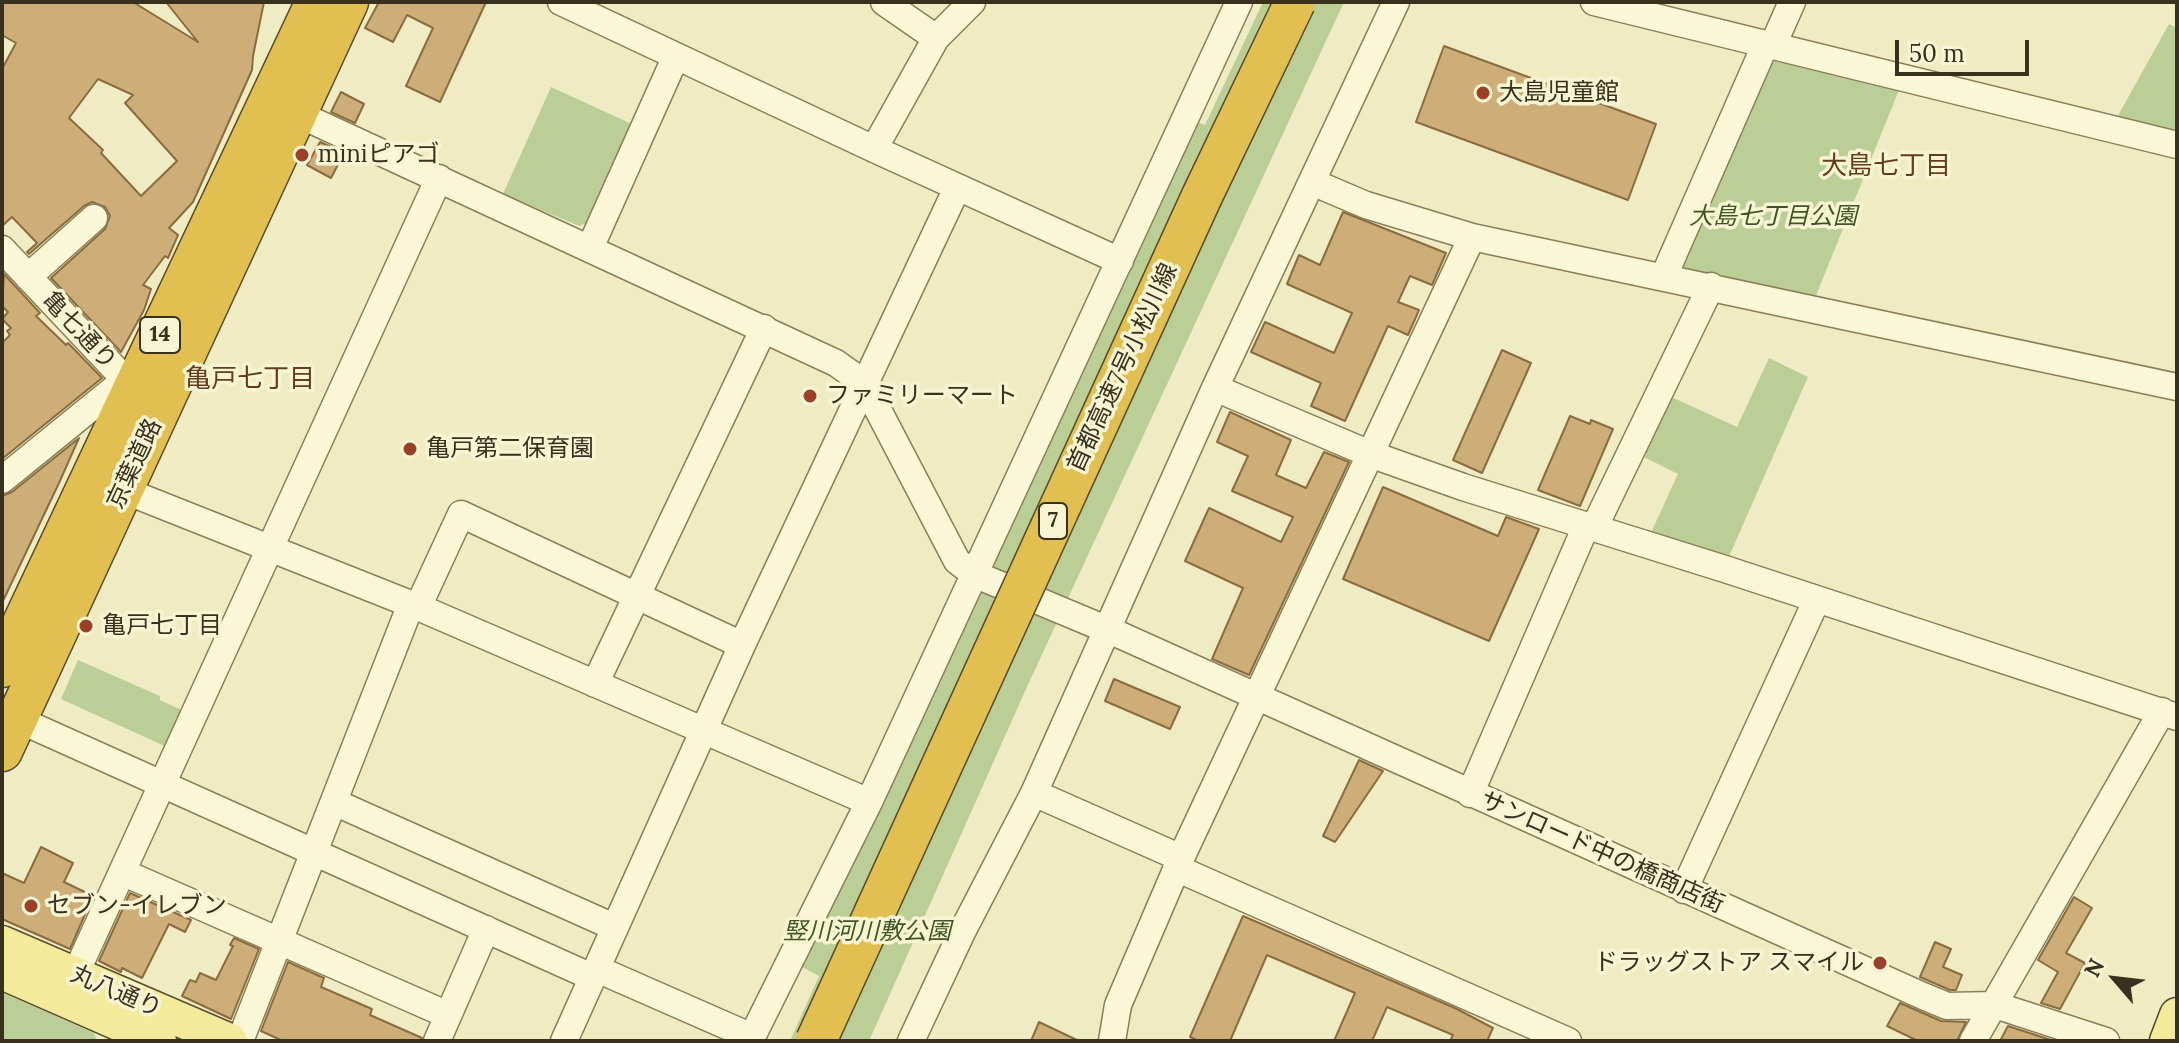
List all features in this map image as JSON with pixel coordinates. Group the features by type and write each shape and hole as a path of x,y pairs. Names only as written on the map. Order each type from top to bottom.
{"highway":[{"name":"京葉道路","path":"2,667 141,391 316,2"},
{"name":"京葉道路","path":"9,735 123,490 141,391 298,114 348,2"},
{"name":"首都高速7号小松川線","path":"816,1041 1202,196 1295,2"},
{"name":"首都高速7号小松川線","path":"842,1041 1222,205 1319,2"}],"main road":[{"name":"丸八通り","path":"2,943 230,1041"},
{"name":"丸八通り","path":"2,972 113,1032 159,1041"},
{"path":"2167,1041 2177,1015"}],"street":[{"path":"561,2 606,12 676,56 1120,261"},
{"path":"884,2 936,38"},
{"path":"874,149 936,38 972,2"},
{"path":"9,735 162,784 486,929 751,1039 869,802 1239,2"},
{"path":"911,1041 962,932 1034,793 1215,388 1396,2"},
{"path":"1594,2 2177,145"},
{"path":"1664,276 1769,44 1792,2"},
{"path":"590,248 676,56"},
{"path":"298,114 836,363 864,383 957,561 974,574"},
{"path":"75,975 439,178"},
{"path":"1312,182 1366,205 1472,237 2177,387"},
{"path":"564,1041 742,645 957,188"},
{"path":"28,277 94,218"},
{"path":"1112,1041 1118,1005 1178,863 1472,237"},
{"name":"亀七通り","path":"2,249 141,391"},
{"path":"1470,794 1590,527 1711,286"},
{"path":"595,684 764,328"},
{"path":"1215,388 1370,454 1813,605 2170,709 1973,1041"},
{"path":"2,480 141,391"},
{"path":"123,490 415,605 869,802"},
{"path":"240,1041 415,605 461,514 742,645"},
{"name":"サンロード中の橋商店街","path":"974,574 1256,696 1947,1006 1995,1005 2106,1041"},
{"path":"1684,890 1813,605"},
{"path":"1034,793 1178,863 1568,1041"},
{"path":"334,802 614,927"},
{"path":"122,872 448,1015"},
{"path":"437,1041 486,929"}],"green space":[{"name":"竪川河川敷公園","path":"1263,2 1344,2 1026,689 869,1041 790,1041 819,976 802,967 1197,122 1205,125"},
{"path":"2169,24 2177,28 2177,137 2115,121"},
{"name":"大島七丁目公園","path":"1774,49 1903,80 1813,303 1677,274"},
{"path":"551,87 634,125 589,222 579,226 503,194"},
{"path":"1769,358 1808,377 1727,561 1649,537 1678,474 1638,454 1667,395 1737,427"},
{"path":"78,660 160,696 160,700 186,712 169,748 61,699"},
{"path":"2,992 94,1033 97,1041 2,1041"}],"building":[{"path":"2,2 133,2 198,42 166,2 264,2 252,70 193,202 169,228 178,235 168,258 165,256 143,285 151,289 144,310 121,352 51,278 105,229 110,216 105,207 92,202 84,206 29,254 27,252 37,243 12,217 2,226 2,69 16,43 2,35","holes":["98,79 133,95 125,103 177,161 141,196 101,153 103,150 69,118"]},
{"path":"379,2 486,2 440,102 406,86 433,28 407,15 393,42 365,28"},
{"path":"1444,46 1656,124 1628,200 1416,122"},
{"path":"341,92 364,104 355,123 331,112"},
{"path":"320,142 344,153 331,178 307,165"},
{"path":"1343,212 1446,253 1432,285 1410,276 1398,302 1419,310 1408,335 1388,326 1345,421 1311,406 1321,383 1251,352 1265,322 1334,353 1352,313 1287,284 1299,255 1320,265"},
{"path":"4,274 40,313 36,316 102,378 2,459 2,343 10,335 7,331 11,328 2,319 8,312 2,306"},
{"path":"1502,350 1531,363 1482,473 1453,460"},
{"path":"1230,412 1291,440 1276,475 1306,488 1324,452 1349,462 1249,675 1212,659 1243,588 1185,561 1209,508 1281,542 1293,517 1232,491 1248,456 1217,442"},
{"path":"1570,416 1613,429 1580,506 1538,490"},
{"path":"79,438 2,603 2,496 12,492"},
{"path":"1383,487 1498,536 1506,517 1539,529 1489,641 1343,579"},
{"path":"1114,679 1180,707 1170,729 1105,701"},
{"path":"1359,760 1383,771 1335,842 1323,836"},
{"path":"41,847 73,863 64,882 93,896 70,949 2,919 2,873 24,883"},
{"path":"130,893 191,920 185,932 169,924 142,978 99,961"},
{"path":"2074,897 2092,908 2066,953 2085,963 2060,1009 2041,1003 2058,972 2038,960"},
{"path":"1243,916 1457,1009 1493,1028 1487,1041 1450,1041 1453,1035 1387,1007 1372,1041 1334,1041 1355,993 1267,955 1230,1041 1199,1041 1190,1037"},
{"path":"234,938 259,949 231,1019 182,996 190,980 196,982 200,973 216,980"},
{"path":"1935,942 1951,949 1943,967 1962,975 1956,990 1920,977"},
{"path":"288,962 324,978 321,987 372,1009 370,1015 422,1038 421,1041 283,1041 261,1031"},
{"path":"1900,1003 1941,1021 1966,1022 1957,1041 1918,1041 1887,1026"},
{"path":"1039,1022 1079,1041 1031,1041"},
{"path":"2008,1026 2054,1041 2000,1041"}],"place":[{"name":"大島児童館","path":"1483,93"},
{"name":"miniピアゴ","path":"302,155"},
{"name":"ファミリーマート","path":"810,396"},
{"name":"亀戸第二保育園","path":"410,449"},
{"name":"亀戸七丁目","path":"86,626"},
{"name":"セブン-イレブン","path":"31,906"},
{"name":"ドラッグストア スマイル","path":"1880,963"}],"district":[{"name":"大島七丁目","path":"1886,167"},
{"name":"亀戸七丁目","path":"250,380"}]}
